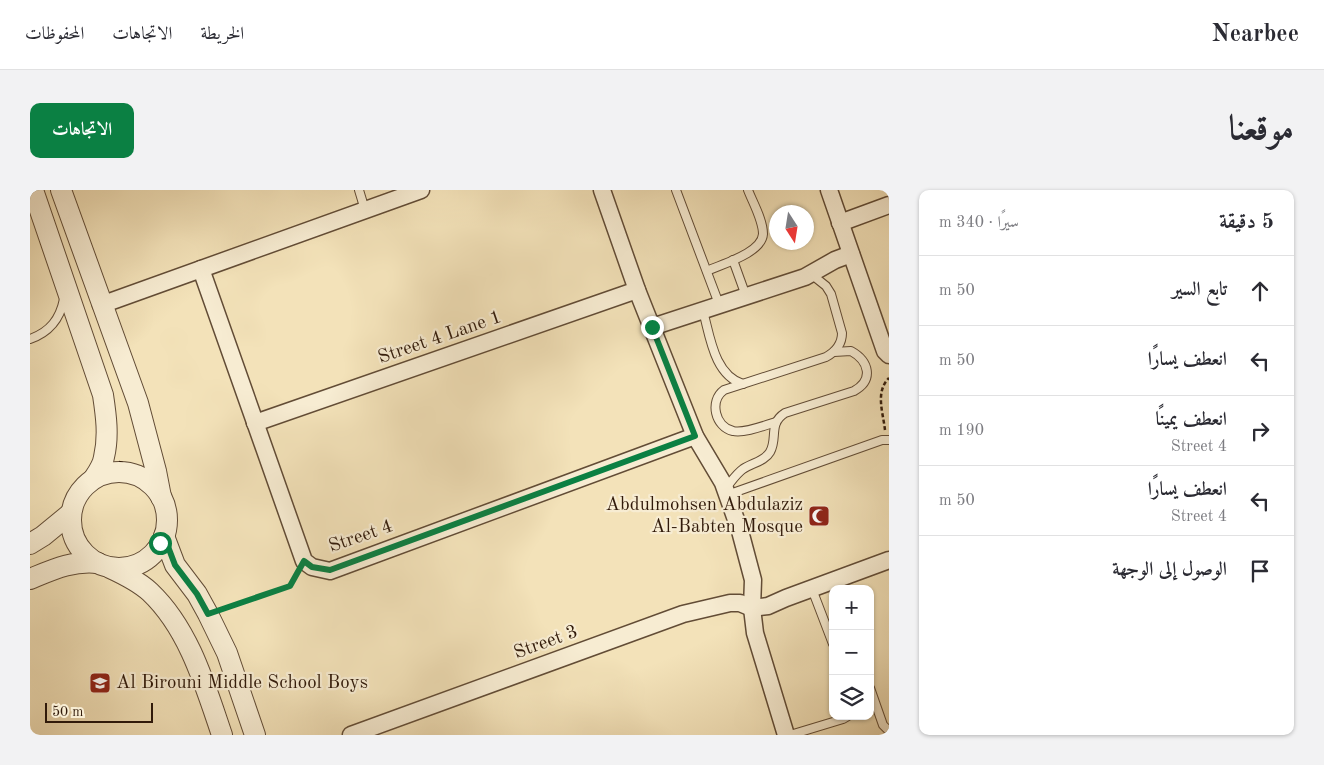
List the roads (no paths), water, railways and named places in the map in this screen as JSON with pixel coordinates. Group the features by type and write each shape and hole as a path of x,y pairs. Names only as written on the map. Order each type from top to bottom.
{"street":[{"path":"33,190 41,224 67,287 103,394 106,416 107,438 104,459 94,478 81,490 73,505 71,513 74,539 84,553 149,591 168,613 182,634 197,665 222,735"},
{"path":"30,579 75,563 87,561 122,568 137,564 156,550 164,536 167,520 138,403 61,190"},
{"path":"101,305 421,190"},
{"path":"602,190 638,290 695,436 723,483 740,531 753,580 752,608 755,633 786,735"},
{"path":"829,190 889,355"},
{"path":"840,223 889,205"},
{"path":"652,327 811,274 835,260 851,254"},
{"path":"201,269 255,423"},
{"name":"Street 4 Lane 1","path":"255,423 638,290"},
{"name":"Street 4","path":"255,423 304,561 312,567 330,570 695,436"},
{"path":"94,478 110,472 127,472 150,483 161,497"},
{"path":"30,544 71,513"},
{"path":"164,536 175,565 197,594 226,653 255,735"},
{"name":"Street 3","path":"354,735 684,614 730,603 740,603 752,608 768,606 889,560"}],"lane":[{"path":"359,190 365,210"},
{"path":"676,190 719,304"},
{"path":"707,271 750,252 761,241 763,235 760,222 748,190"},
{"path":"733,260 746,296"},
{"path":"776,422 740,432 733,431 724,426 717,416 714,409 716,398 724,390 826,358 839,347 842,338 831,294 826,286 811,274"},
{"path":"30,339 50,329 56,322 62,308 67,287"},
{"path":"702,309 720,366 732,379 743,384"},
{"path":"726,492 737,474 769,454 772,448 776,422 785,413 860,388 866,378 866,366 863,360 851,351 834,352"},
{"path":"726,492 888,440"},
{"path":"812,588 829,633"},
{"path":"874,699 883,725 889,731"},
{"path":"790,735 840,720"}],"place":[{"name":"Abdulmohsen Abdulaziz Al-Babten Mosque","path":"819,516"},
{"name":"Al Birouni Middle School Boys","path":"100,683"}]}
